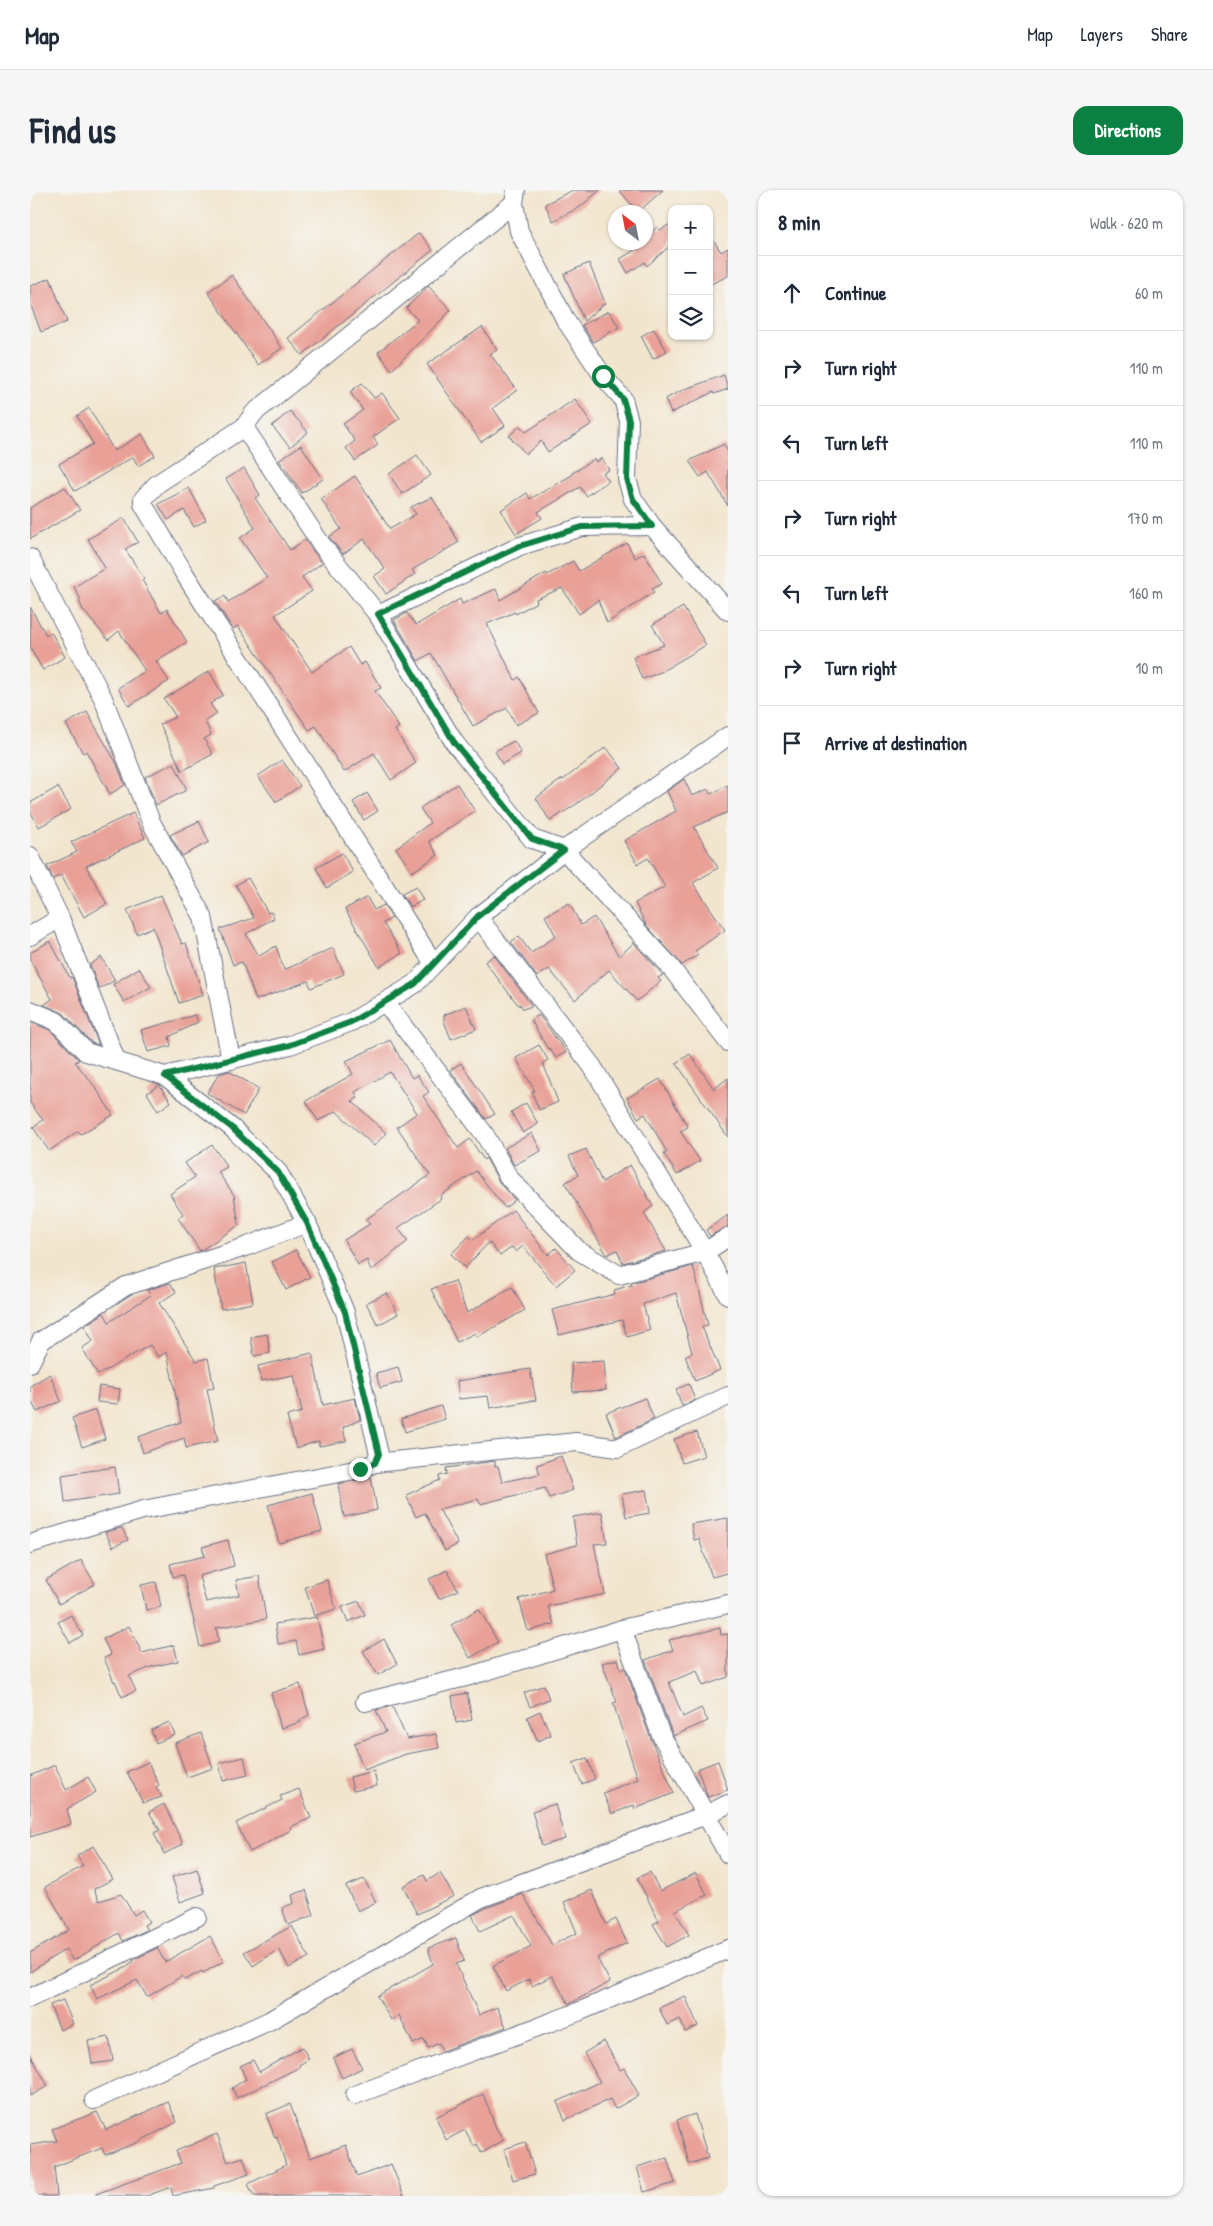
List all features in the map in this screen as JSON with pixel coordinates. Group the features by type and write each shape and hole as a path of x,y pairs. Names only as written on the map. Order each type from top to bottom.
{"street":[{"path":"434,964 231,648 143,504 143,499 157,484 244,427 254,413 515,197"},
{"path":"515,197 519,232 566,321 603,376 623,399 629,420 627,479 633,499 652,526 728,611"},
{"path":"244,427 321,544 378,614 454,742 532,839 564,850 668,964 728,1042"},
{"path":"378,614 529,543 582,527 652,526"},
{"path":"30,558 104,698 151,822 203,917 231,1060"},
{"path":"165,1076 290,1045 351,1022 415,984 478,916 564,850 728,736"},
{"path":"30,856 60,918 116,1060"},
{"path":"478,916 592,1066 705,1252 728,1295"},
{"path":"30,936 60,918"},
{"path":"384,1002 485,1135 509,1178 579,1251 619,1276 705,1252 728,1237"},
{"path":"30,1010 56,1021 86,1052 165,1076 232,1128 278,1172 307,1223 345,1312 379,1454 375,1463"},
{"path":"30,1363 41,1341 126,1286 245,1247 307,1223"},
{"path":"30,1544 143,1510 360,1469 375,1463 576,1442 618,1448 728,1396"},
{"path":"365,1702 470,1676 622,1629 728,1604"},
{"path":"622,1629 661,1735 728,1854"},
{"path":"94,2100 269,2021 482,1898 728,1804"},
{"path":"30,1998 197,1917"},
{"path":"355,2095 578,2012 728,1949"}],"building":[{"path":"573,190 600,190 580,207 553,221 545,204"},
{"path":"619,190 663,190 646,205 632,205"},
{"path":"668,225 668,248 647,266 645,262 628,273 620,259 635,250 653,250 653,231 657,227 660,230"},
{"path":"419,233 433,250 302,355 288,338"},
{"path":"713,239 721,252 728,248 728,276 713,283"},
{"path":"589,263 605,303 584,321 564,274"},
{"path":"232,275 282,348 258,365 208,292"},
{"path":"50,278 67,322 41,332 30,303 30,286"},
{"path":"428,286 451,310 392,370 378,352 418,320 406,308"},
{"path":"609,311 619,327 593,342 582,325"},
{"path":"482,327 497,350 490,354 517,390 493,408 505,426 481,442 427,364"},
{"path":"654,329 667,351 653,359 641,336"},
{"path":"724,375 728,389 714,394 713,392 671,413 665,399 685,389"},
{"path":"362,383 374,398 382,393 400,418 373,437 378,445 355,461 346,448 355,441 343,424 363,410 350,392"},
{"path":"575,399 592,424 548,452 541,441 526,454 509,436 520,426 526,432"},
{"path":"89,408 114,451 142,434 155,456 138,466 133,457 75,491 59,464 93,444 77,416"},
{"path":"290,411 308,432 290,447 272,426"},
{"path":"724,444 728,452 728,506 708,472 700,477 689,461"},
{"path":"301,445 323,479 302,493 279,460"},
{"path":"417,455 431,475 402,494 389,474"},
{"path":"602,458 609,470 603,473 609,481 586,496 580,487 538,512 542,518 516,534 501,510 527,493 530,499 572,475 594,459 596,462"},
{"path":"244,468 260,495 255,498 290,550 305,540 322,563 302,577 312,591 275,615 312,672 349,647 360,665 365,662 381,688 375,691 399,727 395,730 416,763 391,780 374,753 344,772 316,726 309,730 238,626 233,629 215,601 225,596 228,602 267,578 240,538 255,528 226,479"},
{"path":"355,476 390,529 416,514 411,507 432,497 459,542 412,570 415,574 386,594 374,576 385,569 364,539 343,554 329,537 341,529 321,499"},
{"path":"65,487 80,510 30,539 30,508"},
{"path":"189,488 206,520 194,527 184,510 168,520 158,504"},
{"path":"124,518 138,542 125,549 144,578 142,580 161,613 167,609 187,642 156,661 169,681 129,706 118,688 145,671 119,631 108,640 83,610 79,601 81,600 74,587 105,568 88,539"},
{"path":"627,543 635,558 644,553 662,584 652,589 654,592 607,623 598,600 579,614 562,588 536,599 537,602 516,614 515,612 487,624 515,680 519,677 539,713 516,725 507,708 473,726 431,653 418,661 394,620 407,613 416,625 460,599 462,604 496,589 500,600 546,573 547,575 573,561 579,571"},
{"path":"30,607 46,635 51,632 65,657 43,670 30,648"},
{"path":"683,607 706,645 661,672 642,679 633,657 664,645 652,625"},
{"path":"209,671 223,695 210,704 217,714 205,721 211,735 204,739 213,754 182,771 160,724 176,717 164,699"},
{"path":"87,712 117,764 125,785 110,794 86,751 83,753 66,724"},
{"path":"514,741 521,753 502,764 495,751"},
{"path":"606,747 622,768 578,803 550,821 536,798"},
{"path":"282,760 300,786 276,802 258,776"},
{"path":"174,763 187,790 156,805 145,777"},
{"path":"684,779 692,796 708,789 711,794 728,785 728,812 694,827 718,868 693,883 725,930 695,951 698,955 682,965 646,925 635,903 665,887 648,858 638,864 624,841 676,811 667,791"},
{"path":"457,784 475,811 429,841 438,855 412,872 396,848 430,823 420,808"},
{"path":"58,787 71,809 39,827 30,811 30,803"},
{"path":"367,793 378,811 364,820 353,802"},
{"path":"133,813 145,838 86,866 107,904 84,917 61,875 53,879 47,866 77,852 71,842"},
{"path":"199,821 209,842 182,856 170,835"},
{"path":"342,853 353,872 327,888 316,868"},
{"path":"248,878 268,913 271,912 274,918 246,934 259,956 276,946 284,970 333,948 344,974 311,988 308,981 256,1000 242,962 233,965 220,929 254,918 236,885"},
{"path":"416,887 423,900 410,907 402,894"},
{"path":"161,895 182,944 186,943 203,995 179,1003 153,927 137,934 127,910"},
{"path":"367,897 374,910 384,905 392,918 383,923 402,953 379,967 345,909"},
{"path":"569,903 581,925 594,917 619,956 634,943 663,975 658,978 661,981 637,1001 609,970 575,1000 549,969 537,977 511,942 519,936 531,953 556,936 545,916"},
{"path":"50,941 70,978 72,977 99,1045 92,1043 63,1013 44,1005 52,999 30,960 30,953"},
{"path":"494,955 532,1006 523,1009 520,1004 519,1006 485,962"},
{"path":"101,957 115,980 99,989 90,965"},
{"path":"139,968 151,987 124,1002 113,984"},
{"path":"466,1006 476,1029 451,1039 444,1021 444,1015"},
{"path":"195,1015 198,1022 169,1037 171,1046 148,1052 141,1030"},
{"path":"539,1015 566,1052 556,1058 548,1049 531,1020"},
{"path":"30,1022 50,1030 79,1060 75,1062 96,1088 113,1115 81,1134 78,1131 49,1151 33,1127 43,1120 30,1103"},
{"path":"390,1040 412,1078 417,1075 429,1092 423,1096 458,1148 470,1139 484,1160 486,1158 501,1185 515,1200 505,1208 476,1171 440,1196 441,1199 398,1228 408,1241 371,1271 367,1260 358,1265 344,1240 370,1224 365,1220 430,1175 397,1127 417,1113 390,1072 355,1092 358,1098 352,1101 386,1133 374,1146 336,1111 318,1121 306,1101 353,1074 346,1061"},
{"path":"539,1045 548,1060 543,1063 558,1102 539,1110 532,1092 535,1091 516,1058"},
{"path":"690,1054 714,1089 728,1078 728,1137 676,1063"},
{"path":"461,1063 495,1114 486,1119 450,1070"},
{"path":"229,1071 259,1089 244,1115 207,1093 219,1074"},
{"path":"660,1079 688,1127 680,1131 700,1161 677,1175 664,1154 667,1152 645,1114 638,1118 627,1098"},
{"path":"159,1085 171,1102 158,1111 147,1093"},
{"path":"526,1103 538,1124 523,1133 511,1112"},
{"path":"532,1133 541,1151 514,1165 505,1148"},
{"path":"212,1145 227,1167 218,1172 234,1195 239,1225 200,1251 178,1218 183,1214 170,1194 195,1177 185,1163"},
{"path":"586,1149 602,1182 630,1165 653,1206 644,1213 666,1251 623,1263 617,1250 607,1255 565,1183 578,1175 569,1156"},
{"path":"513,1210 548,1255 556,1248 575,1270 556,1286 523,1246 516,1252 512,1247 500,1256 489,1242 465,1268 451,1254 469,1236 473,1240"},
{"path":"728,1215 728,1226 710,1236 706,1230"},
{"path":"296,1250 310,1277 286,1290 272,1262"},
{"path":"246,1263 253,1303 221,1309 214,1269"},
{"path":"693,1266 708,1325 702,1327 720,1370 695,1381 685,1356 692,1353 676,1293 643,1304 650,1330 627,1337 622,1320 559,1335 552,1310 615,1294 614,1290 632,1285 631,1283"},
{"path":"455,1281 467,1313 512,1287 525,1310 477,1337 475,1333 457,1342 431,1289"},
{"path":"170,1283 176,1292 159,1303 196,1361 208,1358 214,1388 207,1389 218,1441 186,1448 184,1438 143,1453 138,1437 181,1422 167,1352 158,1357 150,1345 98,1375 82,1348 93,1341 84,1326 104,1313 109,1322 151,1295 147,1290"},
{"path":"387,1293 398,1314 378,1325 366,1303"},
{"path":"267,1334 270,1353 254,1356 251,1337"},
{"path":"312,1353 323,1405 355,1398 360,1420 343,1427 346,1441 319,1446 319,1441 296,1448 287,1416 302,1412 294,1375 261,1381 258,1366"},
{"path":"604,1361 606,1390 573,1392 571,1363"},
{"path":"398,1367 402,1382 380,1388 376,1373"},
{"path":"530,1369 536,1400 490,1408 488,1396 459,1399 457,1381"},
{"path":"50,1374 61,1401 37,1412 30,1399 30,1386"},
{"path":"689,1384 695,1400 682,1406 676,1389"},
{"path":"99,1386 120,1389 118,1404 97,1402"},
{"path":"645,1398 654,1419 616,1437 606,1413"},
{"path":"441,1406 445,1419 405,1432 401,1419"},
{"path":"96,1410 105,1439 82,1447 72,1418"},
{"path":"697,1432 704,1456 682,1463 674,1439"},
{"path":"561,1456 573,1490 549,1498 545,1488 480,1504 478,1499 439,1509 458,1544 445,1551 425,1513 416,1517 406,1495 440,1480 439,1476 447,1474 446,1468 495,1461 495,1466 498,1466 502,1482 540,1474 537,1465"},
{"path":"115,1467 119,1494 65,1502 62,1475"},
{"path":"371,1477 377,1510 344,1517 338,1484"},
{"path":"646,1490 650,1513 626,1517 622,1494"},
{"path":"312,1493 322,1531 279,1543 268,1505"},
{"path":"602,1512 607,1543 594,1544 605,1594 548,1606 554,1624 528,1631 519,1599 553,1589 544,1554 577,1545 573,1517"},
{"path":"728,1518 728,1573 712,1577 699,1539 694,1540 691,1524"},
{"path":"122,1528 128,1540 113,1547 105,1532"},
{"path":"228,1540 234,1566 199,1576 206,1602 239,1595 236,1580 259,1576 266,1619 216,1628 219,1642 200,1647 183,1575 173,1577 170,1564 205,1556 202,1547"},
{"path":"81,1560 95,1584 59,1604 46,1580"},
{"path":"447,1570 458,1590 439,1599 429,1579"},
{"path":"327,1580 336,1609 314,1616 305,1587"},
{"path":"156,1582 161,1607 146,1610 141,1585"},
{"path":"359,1601 365,1615 348,1622 342,1607"},
{"path":"479,1609 498,1642 470,1658 451,1625"},
{"path":"71,1615 83,1635 70,1643 58,1622"},
{"path":"317,1617 324,1649 299,1655 296,1641 278,1644 275,1624"},
{"path":"129,1626 142,1653 174,1645 178,1661 151,1667 129,1676 136,1691 122,1697 104,1658 111,1655 103,1639"},
{"path":"720,1628 721,1635 728,1634 728,1677 703,1686 697,1671 669,1682 683,1717 701,1708 708,1721 673,1736 645,1660 673,1650 669,1640"},
{"path":"384,1639 397,1664 378,1675 363,1651"},
{"path":"618,1659 621,1670 625,1668 651,1739 674,1793 635,1809 634,1805 612,1814 603,1793 638,1779 613,1703 617,1702 602,1663"},
{"path":"300,1684 309,1715 300,1720 301,1722 281,1728 271,1693"},
{"path":"544,1685 549,1699 530,1707 524,1693"},
{"path":"467,1693 472,1720 456,1723 452,1696"},
{"path":"392,1706 407,1739 436,1734 439,1748 406,1754 364,1770 354,1743 386,1732 376,1710"},
{"path":"540,1711 551,1735 538,1741 527,1717"},
{"path":"169,1722 175,1735 156,1743 151,1730"},
{"path":"201,1733 213,1768 187,1777 175,1743"},
{"path":"244,1757 248,1775 223,1781 219,1763"},
{"path":"587,1758 595,1779 582,1784 573,1763"},
{"path":"718,1761 728,1790 708,1797 697,1769"},
{"path":"148,1762 159,1785 156,1787 162,1797 143,1803 127,1772"},
{"path":"55,1765 66,1790 88,1777 96,1792 67,1809 71,1824 30,1837 30,1776"},
{"path":"374,1771 377,1786 353,1791 350,1777"},
{"path":"299,1789 311,1818 290,1827 291,1830 250,1852 236,1823 282,1800 280,1796"},
{"path":"164,1804 183,1844 164,1854 154,1833 160,1830 149,1812"},
{"path":"555,1804 565,1839 542,1846 532,1811"},
{"path":"93,1846 113,1879 94,1889 99,1901 121,1894 134,1915 142,1910 149,1922 144,1925 147,1930 123,1941 119,1933 73,1961 66,1949 30,1972 30,1953 69,1930 45,1887 83,1866 77,1856"},
{"path":"197,1869 205,1893 180,1902 172,1877"},
{"path":"650,1872 660,1891 696,1873 707,1895 675,1911 689,1935 667,1947 653,1924 659,1921 637,1878"},
{"path":"440,1873 454,1896 417,1914 403,1886 424,1875 427,1881"},
{"path":"364,1879 376,1902 358,1911 346,1886"},
{"path":"306,1890 314,1915 288,1925 282,1908 294,1903 292,1895"},
{"path":"592,1890 606,1924 616,1919 627,1943 597,1958 610,1982 569,2004 552,1976 532,1986 529,1979 506,1991 493,1966 531,1946 514,1915 480,1931 472,1915 523,1894 552,1945 577,1933 564,1902"},
{"path":"292,1926 309,1957 289,1968 279,1949 253,1966 244,1952"},
{"path":"210,1936 224,1961 203,1973 202,1971 185,1980 182,1976 147,1997 137,1980 97,1999 90,1985 129,1966 133,1960 157,1948 165,1962"},
{"path":"456,1938 464,1961 456,1964 479,2015 497,2007 506,2027 442,2051 439,2043 428,2048 424,2039 413,2044 399,2015 391,2020 377,1996 433,1964 428,1948"},
{"path":"685,1996 698,2026 685,2032 680,2019 667,2025 659,2008"},
{"path":"63,2000 73,2024 60,2030 50,2005"},
{"path":"109,2037 113,2061 92,2064 88,2041"},
{"path":"604,2041 620,2070 624,2068 639,2095 615,2109 610,2099 565,2120 557,2102 600,2082 584,2053"},
{"path":"302,2047 309,2059 299,2065 300,2067 237,2098 232,2088 246,2079 240,2066 253,2060 259,2072"},
{"path":"352,2049 362,2068 342,2078 333,2058"},
{"path":"30,2054 48,2086 30,2096"},
{"path":"483,2094 496,2128 504,2140 482,2153 477,2144 474,2146 465,2130 446,2140 436,2117"},
{"path":"168,2102 177,2122 136,2143 105,2155 102,2148 54,2167 57,2196 30,2196 30,2145 57,2141 52,2129 97,2112 106,2130"},
{"path":"290,2104 310,2158 346,2145 357,2177 391,2164 404,2196 254,2196 248,2184 286,2165 277,2137 275,2138 266,2114"},
{"path":"695,2114 708,2158 689,2164 677,2120"},
{"path":"217,2134 228,2162 243,2157 249,2174 214,2186 214,2188 173,2196 171,2187 146,2196 96,2196 96,2194 181,2163 176,2151"},
{"path":"525,2142 535,2174 513,2180 504,2149"},
{"path":"667,2158 675,2183 644,2192 637,2167"}],"route":[{"path":"360,1469 375,1463 379,1454 345,1312 307,1223 278,1172 232,1128 165,1076 290,1045 351,1022 415,984 478,916 564,850 532,839 454,742 378,614 520,546 582,527 652,526 633,499 627,479 629,420 623,399 603,376"}]}
